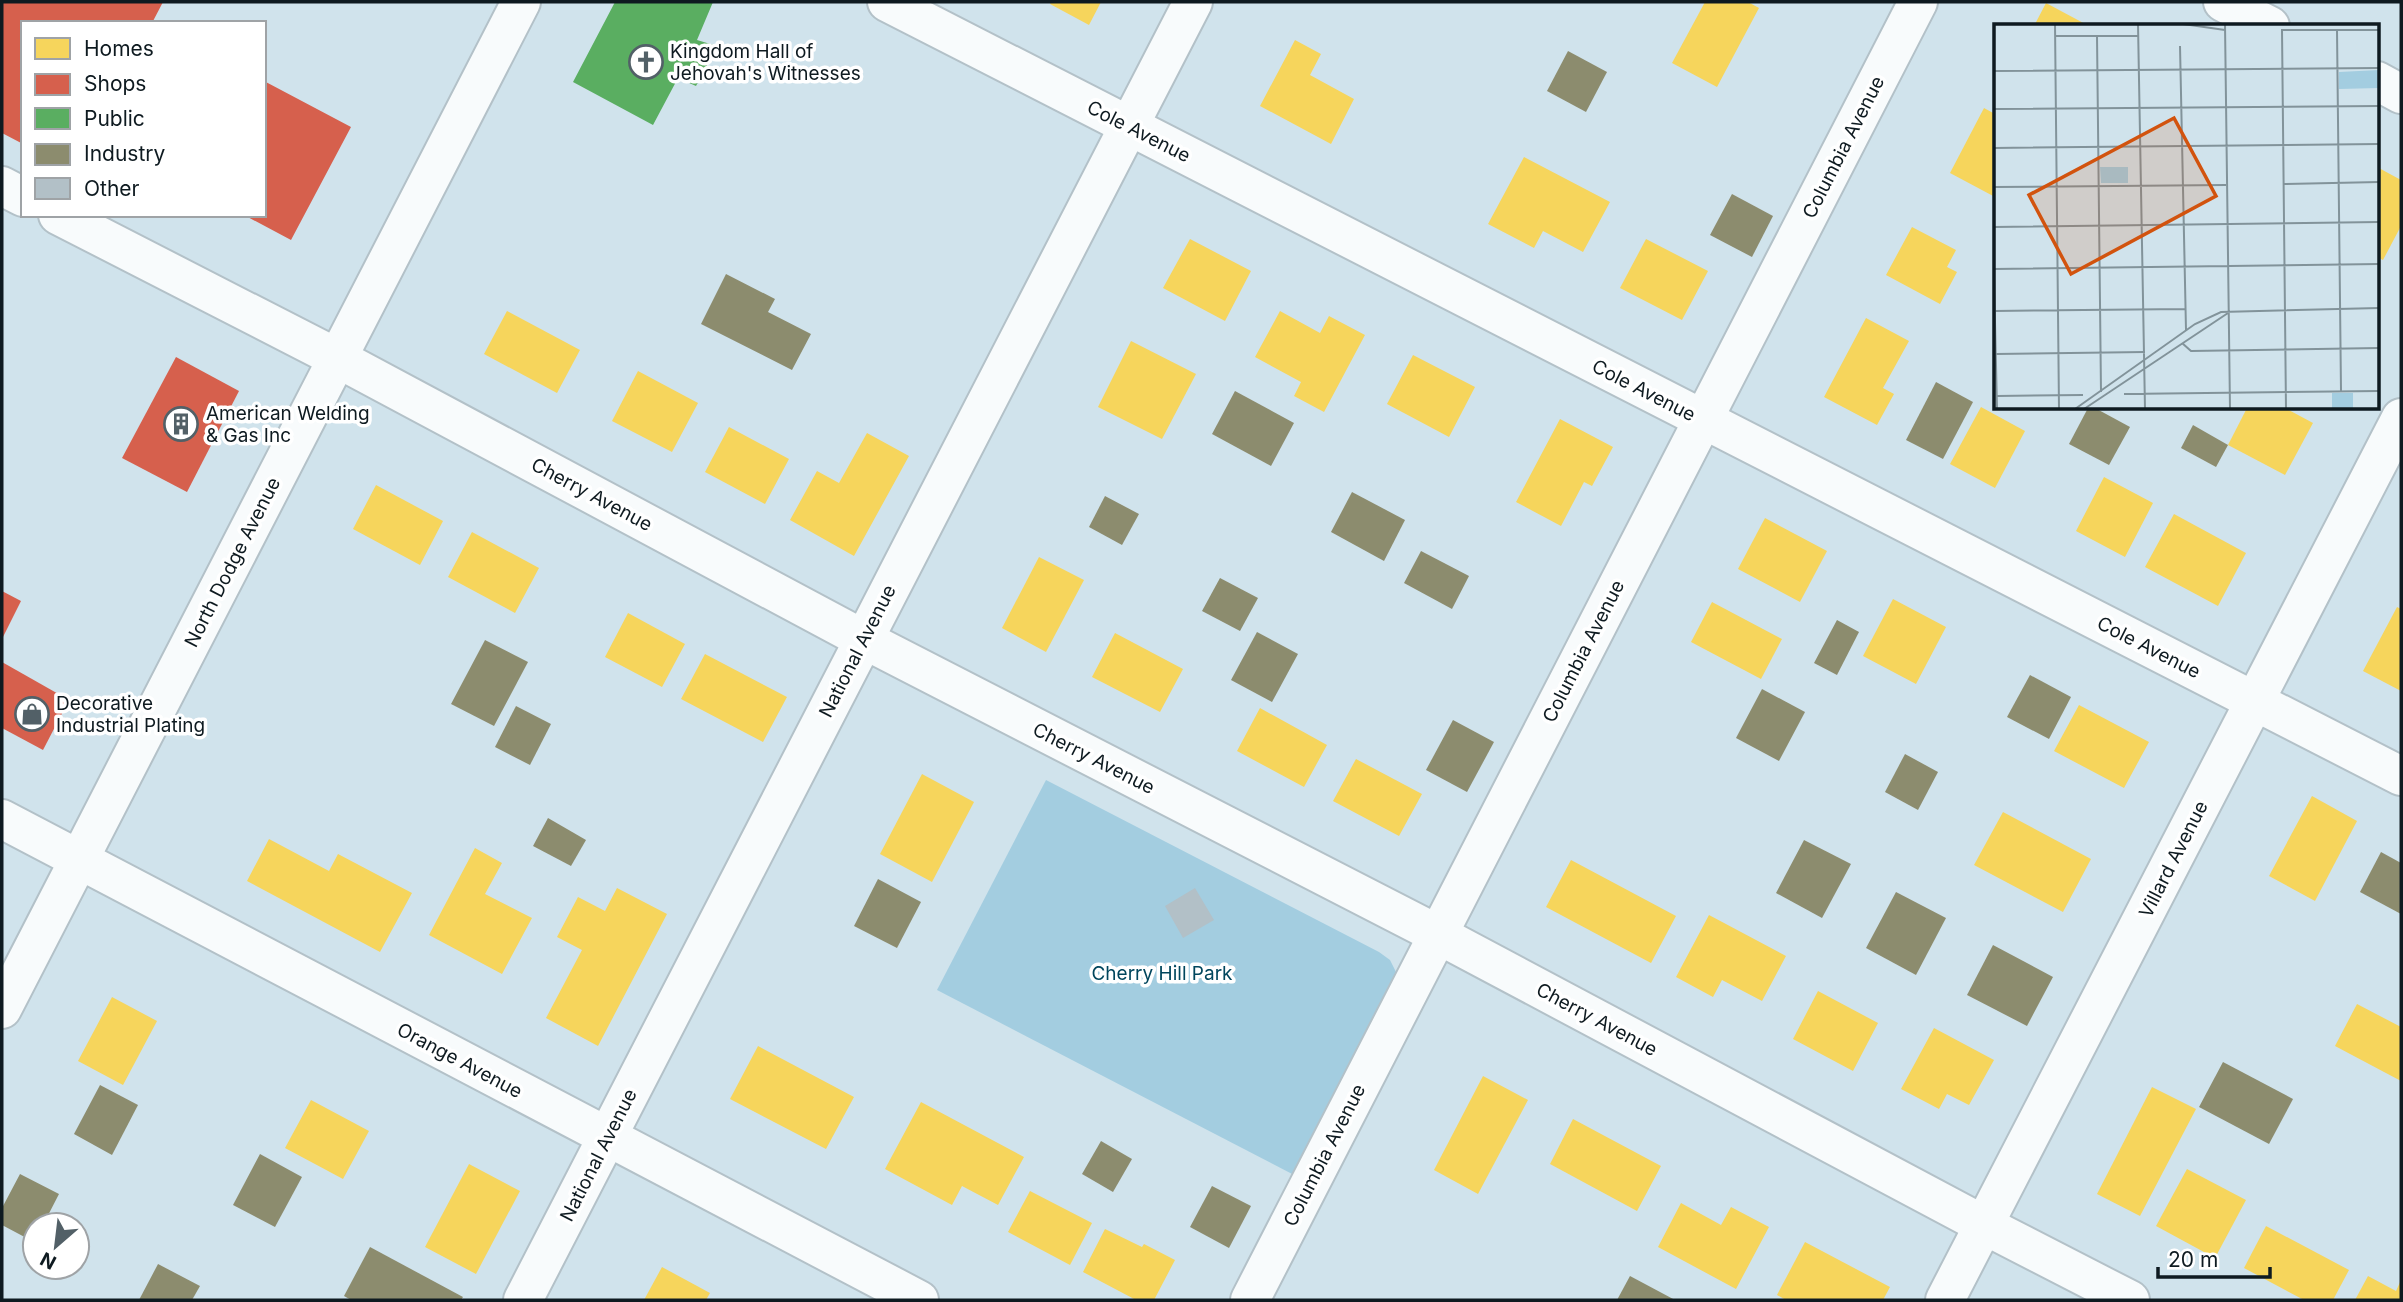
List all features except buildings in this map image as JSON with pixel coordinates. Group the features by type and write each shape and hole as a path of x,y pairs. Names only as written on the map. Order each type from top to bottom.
{"street":[{"name":"North Dodge Avenue","path":"2,1009 521,2"},
{"name":"Cole Avenue","path":"887,2 2401,776"},
{"name":"National Avenue","path":"523,1300 1193,2"},
{"name":"Columbia Avenue","path":"1250,1300 1918,2"},
{"path":"2222,2 2266,24"},
{"path":"2378,82 2401,94"},
{"path":"2,186 21,196"},
{"name":"Cherry Avenue","path":"62,217 337,358 863,639 1437,934 2130,1300"},
{"name":"Villard Avenue","path":"1945,1300 2401,418"},
{"name":"Orange Avenue","path":"2,819 919,1300"}],"green space":[{"name":"Cherry Hill Park","path":"1046,780 1390,960 1397,974 1296,1176 937,990"}],"place":[{"name":"Kingdom Hall of Jehovah's Witnesses","path":"646,62"},
{"name":"American Welding & Gas Inc","path":"181,424"},
{"name":"Decorative Industrial Plating","path":"32,714"}]}
